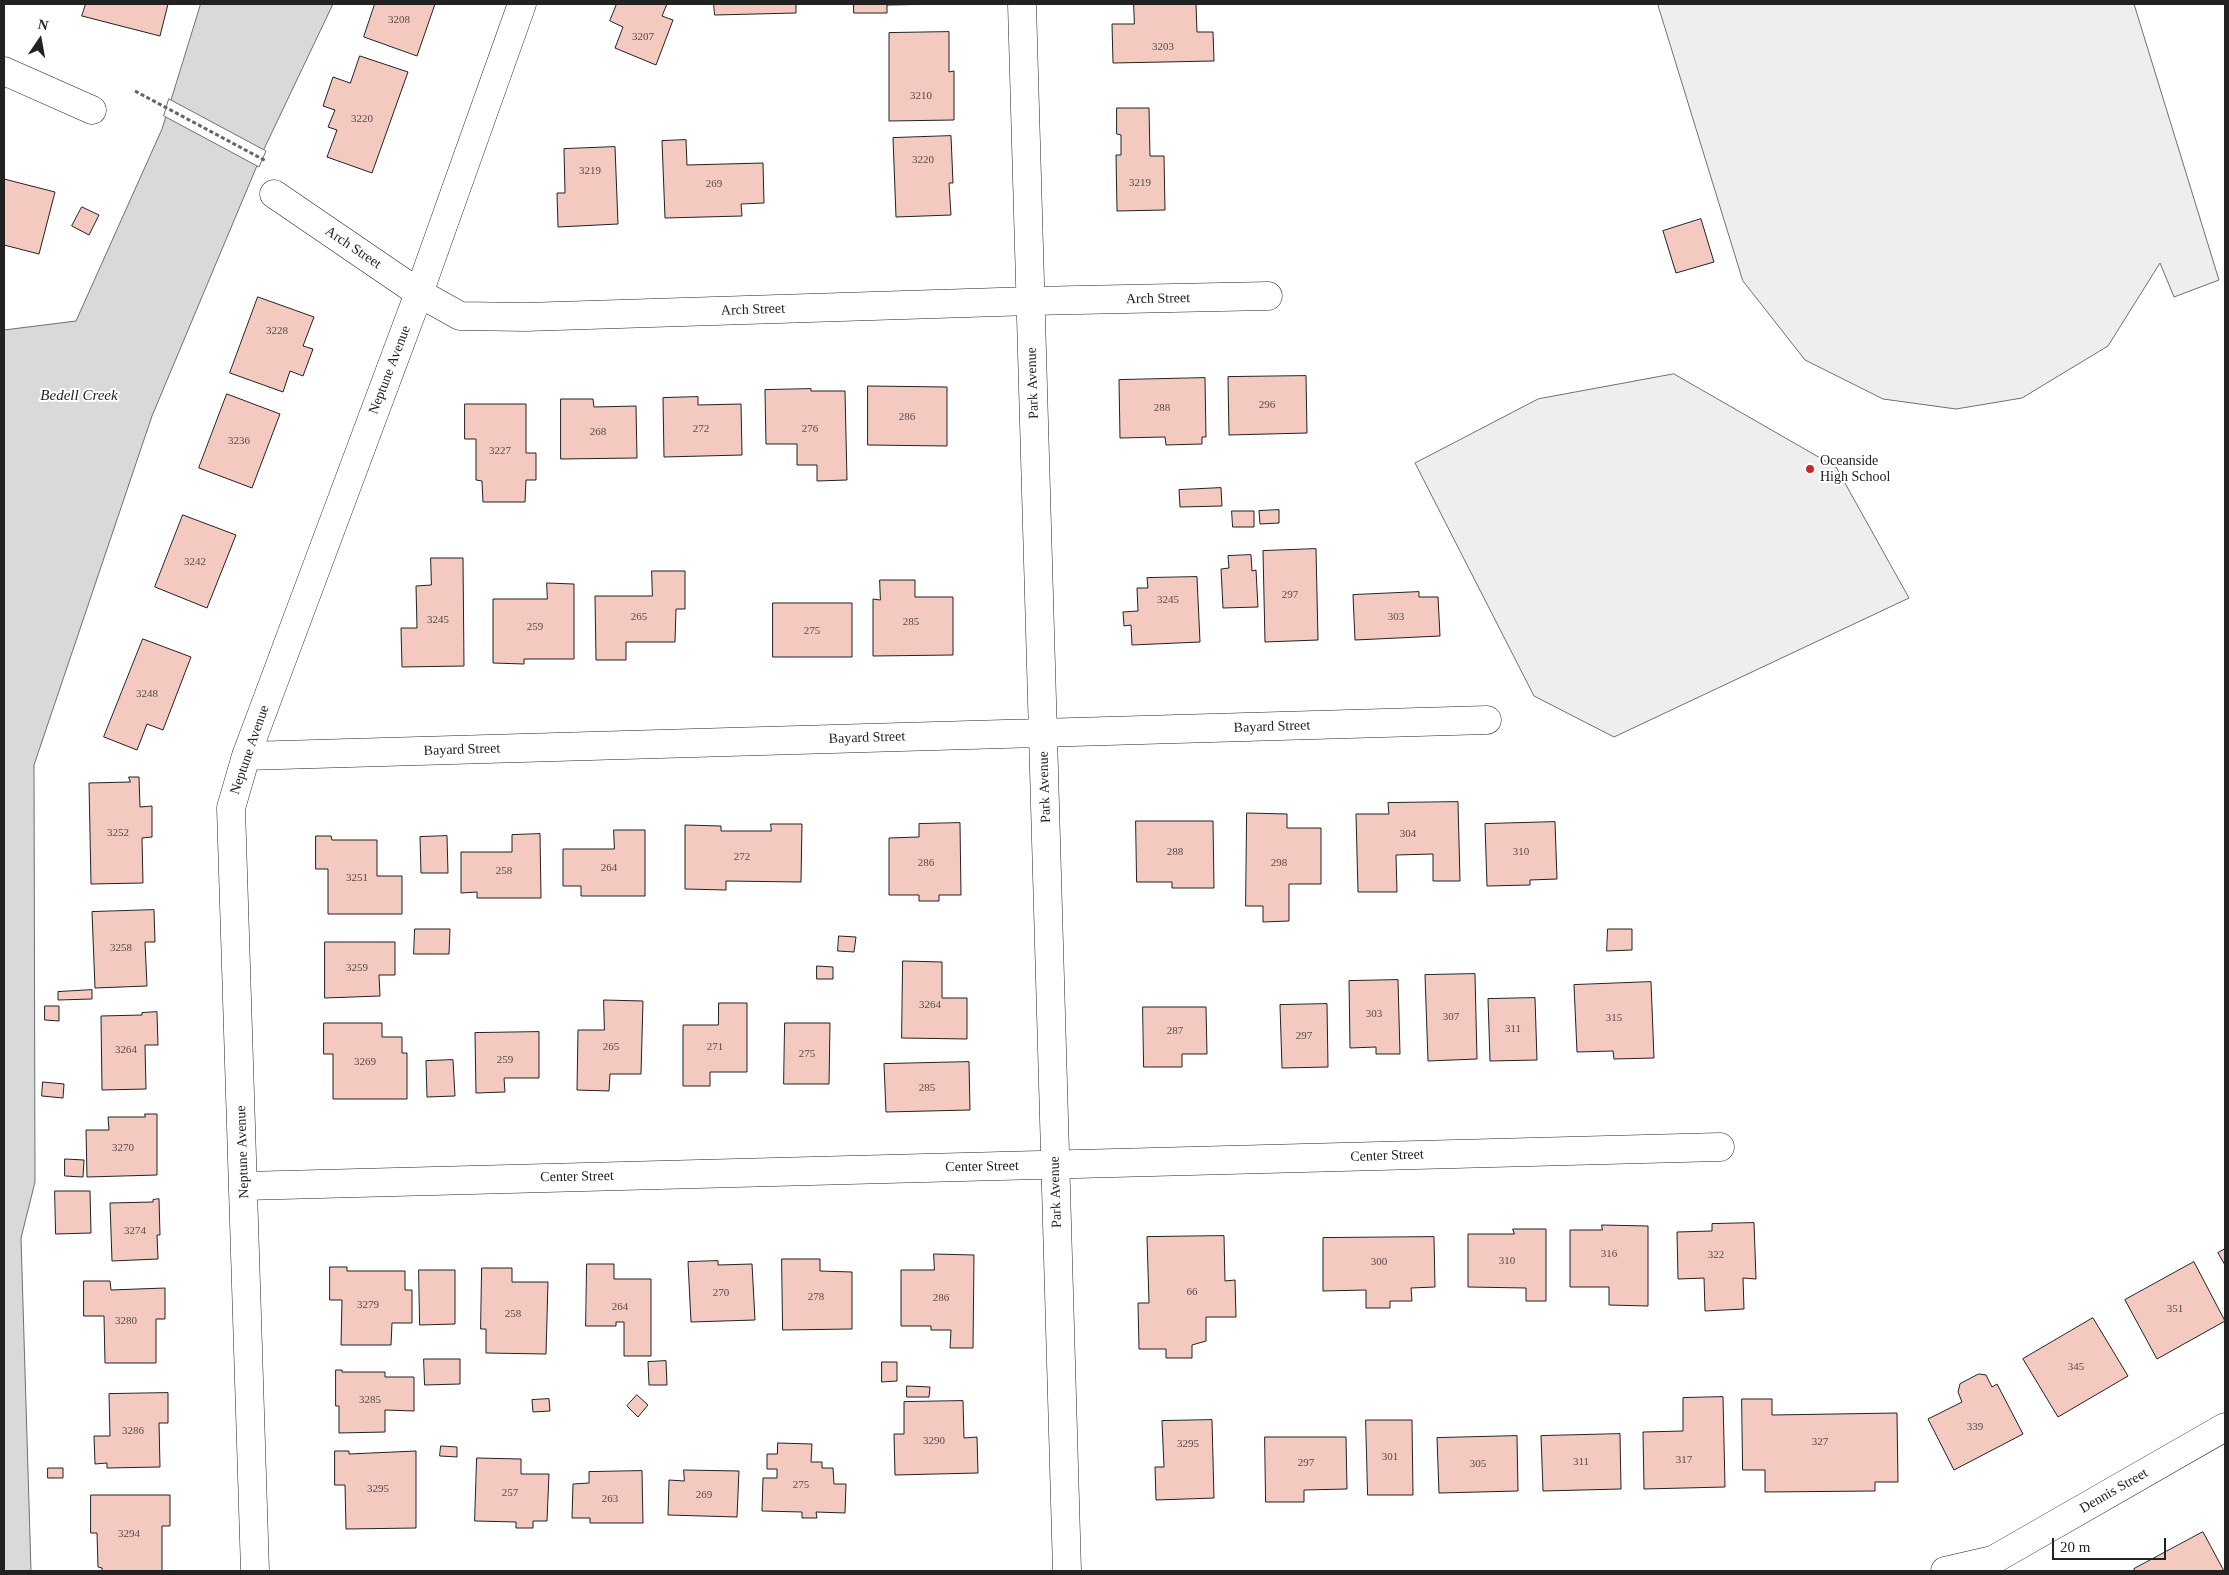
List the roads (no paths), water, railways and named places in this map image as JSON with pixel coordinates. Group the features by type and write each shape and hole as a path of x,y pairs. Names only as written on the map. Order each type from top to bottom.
{"street":[{"name":"Neptune Avenue","path":"255,1571 231,808 246,756 419,294 522,4"},
{"name":"Park Avenue","path":"1022,4 1067,1571"},
{"path":"4,71 92,110"},
{"name":"Arch Street","path":"274,194 419,294 460,316 525,317 1031,301 1268,296"},
{"name":"Bayard Street","path":"246,756 1487,720"},
{"name":"Center Street","path":"244,1186 1720,1148"},
{"name":"Dennis Street","path":"1945,1571 1993,1560 2225,1427"}],"water":[{"name":"Bedell Creek","path":"201,4 333,4 264,149 152,416 34,765 35,1182 21,1238 31,1571 4,1571 4,330 76,321 162,129"}],"place":[{"name":"Oceanside High School","path":"1810,469"}]}
